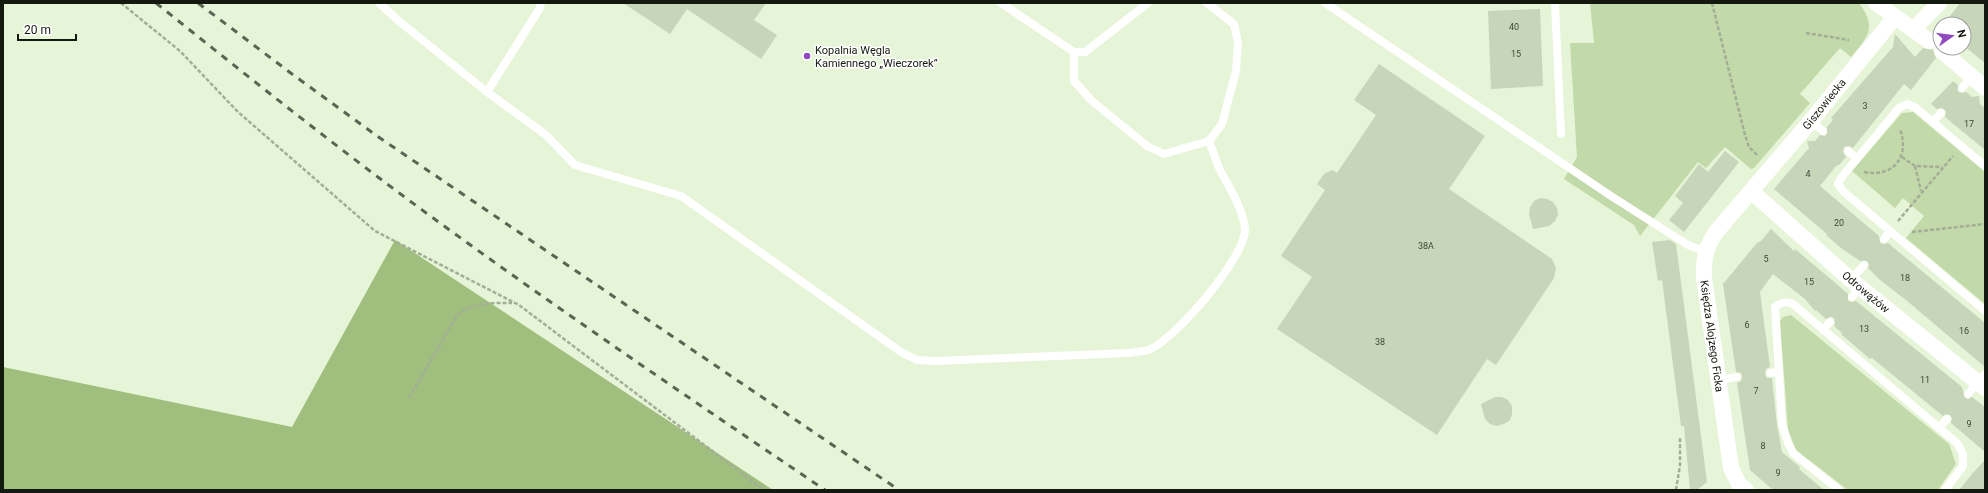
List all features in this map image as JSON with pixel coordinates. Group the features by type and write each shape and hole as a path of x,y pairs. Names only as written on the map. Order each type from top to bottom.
{"street":[{"path":"1876,3 1929,41"},
{"path":"1914,29 1939,3"},
{"name":"Giszowiecka","path":"1751,191 1811,121 1895,17"},
{"path":"1946,56 1966,83 1985,88"},
{"name":"Księdza Alojzego Ficka","path":"1746,490 1739,484 1731,468 1703,264 1708,245 1716,232 1751,191"},
{"name":"Odrowążów","path":"1751,191 1854,288 1979,385"}],"lane":[{"path":"379,3 400,22 487,92 546,135 575,166 681,196 901,352 917,360 935,361 1127,353 1149,350 1172,333 1205,300 1226,272 1239,250 1245,231 1242,210 1219,168 1209,141"},
{"path":"487,92 540,8 541,3"},
{"path":"1001,3 1074,52 1085,52 1148,3"},
{"path":"1074,52 1074,81 1091,100 1148,146 1164,154 1209,141 1222,124 1236,71 1238,43 1234,24 1206,3"},
{"path":"1325,3 1611,196 1688,245 1706,252"},
{"path":"1555,3 1561,134"},
{"path":"1985,166 1916,108 1907,104 1899,108 1891,117 1841,178 1838,184 1844,192 1985,311"},
{"path":"1933,122 1941,113"},
{"path":"1811,121 1823,131"},
{"path":"1848,151 1857,159"},
{"path":"1884,239 1890,231"},
{"path":"1854,288 1864,265"},
{"path":"1839,490 1793,453 1782,424 1775,307 1780,303 1787,302 1793,304 1957,443 1963,454 1963,466 1945,490"},
{"path":"1823,330 1830,322"},
{"path":"1770,373 1779,372"},
{"path":"1718,380 1736,377"},
{"path":"1939,428 1947,419"}],"path":[{"path":"121,3 180,51 238,112 375,231 519,305 764,490"},
{"path":"1712,3 1749,147 1770,169"},
{"path":"1806,33 1849,40"},
{"path":"1851,166 1859,171 1871,174 1890,169 1897,164 1902,157 1904,145 1901,130 1891,117"},
{"path":"1890,231 1921,192 1961,146"},
{"path":"1902,157 1915,166 1943,167"},
{"path":"1915,166 1921,192"},
{"path":"1900,240 1908,232 1985,224"},
{"path":"409,398 457,315 466,308 481,304 512,303 519,305"},
{"path":"1676,490 1680,465 1680,438"}],"green space":[{"path":"1590,3 1859,3 1865,12 1869,25 1866,37 1851,57 1840,48 1800,94 1810,103 1754,168 1751,169 1725,147 1706,168 1698,162 1640,236 1634,225 1564,179 1577,157 1570,43 1594,43"},
{"path":"1913,112 1985,172 1985,304 1906,238 1924,216 1903,198 1895,208 1852,171 1902,113"},
{"path":"395,240 773,490 3,490 3,367 292,427"},
{"path":"1791,315 1949,444 1956,464 1938,490 1848,490 1796,450 1788,430 1780,321 1783,317"}],"building":[{"path":"623,3 766,3 754,20 777,35 761,59 687,9 670,34"},
{"path":"1960,3 1985,3 1985,63 1972,52 1972,16 1950,16"},
{"path":"1540,9 1543,86 1491,89 1488,11"},
{"path":"1895,34 1915,57 1923,48 1932,50 1932,56 1935,56 1936,58 1911,90 1904,84 1853,148 1849,146 1844,147 1843,152 1846,157 1839,165 1836,166 1820,186 1879,236 1880,243 1888,243 1985,323 1985,367 1880,280 1868,268 1869,264 1867,261 1860,261 1841,248 1826,235 1827,234 1774,189 1809,148 1807,141 1815,141 1820,135 1825,136 1827,134 1827,127 1833,120 1831,118 1893,47"},
{"path":"1379,64 1485,136 1449,189 1552,259 1556,268 1554,278 1496,365 1487,359 1437,435 1277,329 1312,277 1281,256 1325,190 1317,184 1324,174 1332,170 1337,173 1376,115 1354,100"},
{"path":"1953,81 1958,85 1958,92 1966,92 1972,97 1979,96 1980,104 1985,108 1985,150 1945,117 1946,112 1944,109 1937,109 1931,104"},
{"path":"1725,151 1739,162 1684,232 1669,220 1683,203 1675,196 1699,164 1708,172"},
{"path":"1540,198 1553,202 1557,208 1558,215 1555,221 1549,226 1533,229 1529,214 1530,207 1534,201"},
{"path":"1771,229 1794,251 1795,249 1848,294 1848,301 1856,301 1962,387 1965,398 1969,399 1972,397 1985,407 1985,452 1951,423 1952,418 1950,415 1946,414 1943,416 1872,358 1870,359 1841,334 1842,333 1834,326 1834,318 1831,317 1826,319 1816,310 1815,311 1805,299 1773,274 1760,292 1770,367 1766,369 1765,374 1767,378 1772,378 1777,425 1782,452 1800,467 1799,469 1824,490 1773,490 1750,470 1737,383 1741,381 1742,377 1741,373 1736,372 1723,284 1757,243 1761,241"},
{"path":"1670,240 1676,244 1707,482 1697,490 1690,490 1684,426 1681,426 1662,280 1658,281 1652,242"},
{"path":"1495,397 1502,397 1508,400 1512,406 1510,420 1497,426 1490,424 1485,419 1481,404"},
{"path":"1985,460 1985,490 1959,490 1972,474"}],"railway":[{"path":"156,3 325,137 429,215 576,320 825,490"},
{"path":"198,3 377,136 899,490"}],"place":[{"name":"Kopalnia Węgla Kamiennego „Wieczorek”","path":"807,56"}]}
